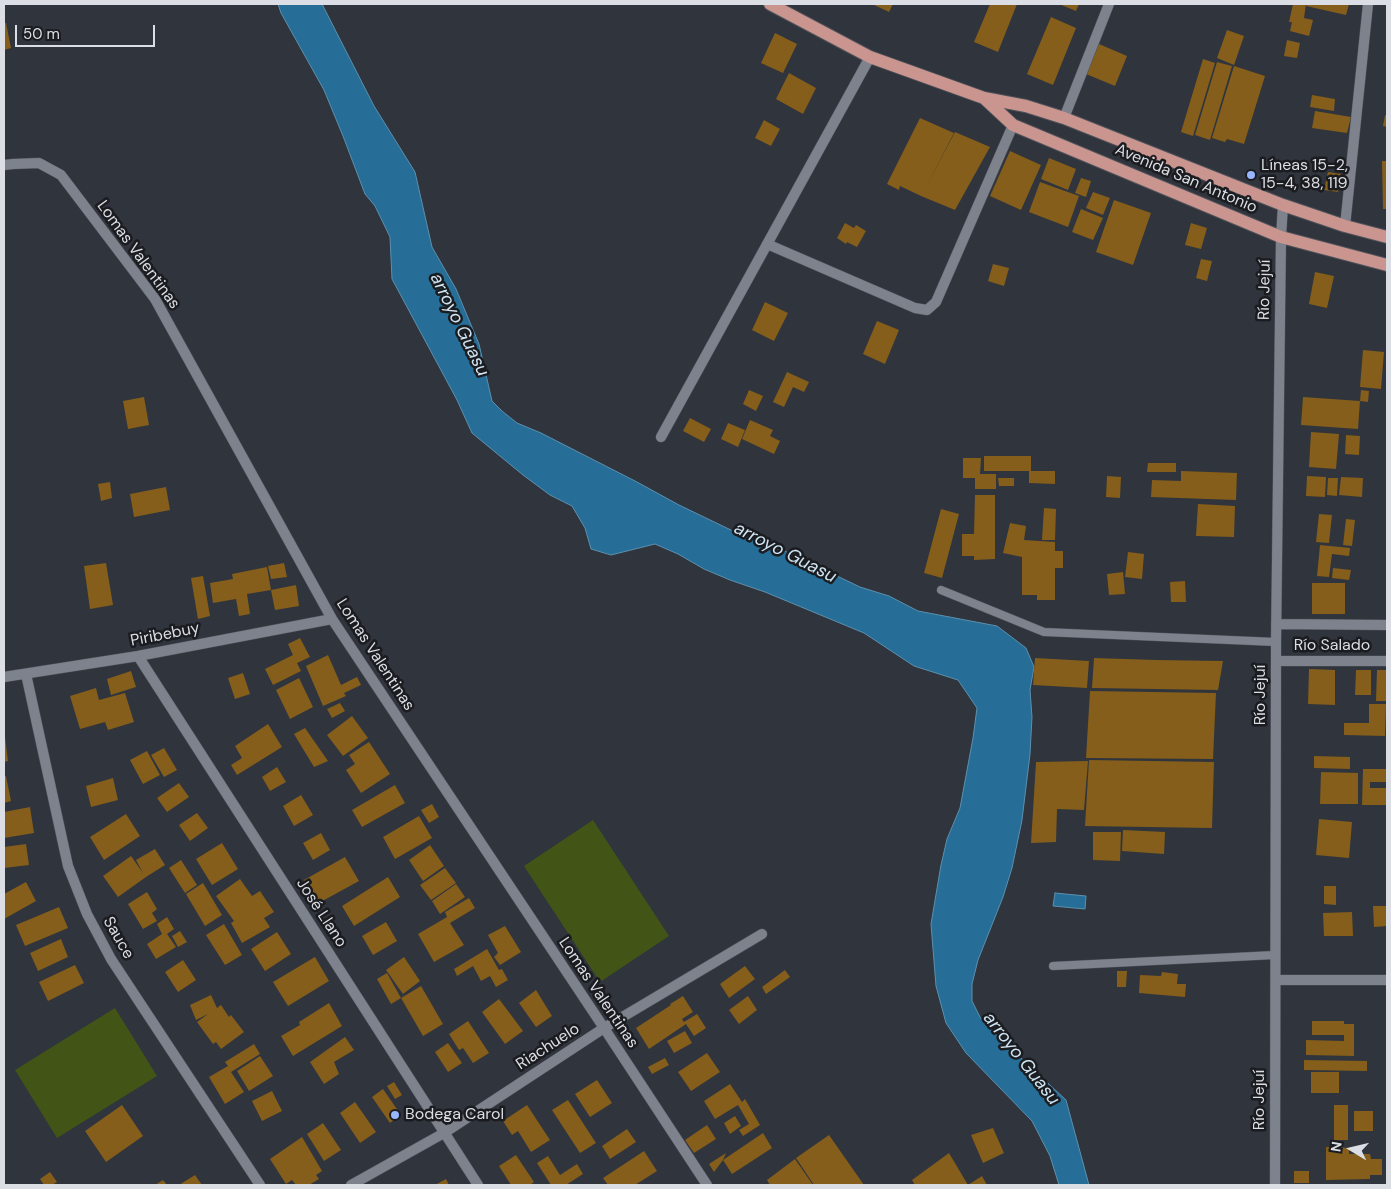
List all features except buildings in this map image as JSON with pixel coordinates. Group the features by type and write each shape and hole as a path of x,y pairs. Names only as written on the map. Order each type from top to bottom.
{"main road":[{"name":"Avenida San Antonio","path":"770,4 870,57 984,98 1026,106 1064,118 1283,205 1344,226 1387,237"},
{"name":"Avenida San Antonio","path":"984,98 1013,125 1280,237 1387,264"}],"street":[{"path":"1064,118 1109,4"},
{"path":"1344,226 1368,4"},
{"path":"661,437 870,57"},
{"path":"767,244 915,308 927,310 936,302 1013,125"},
{"name":"Lomas Valentinas","path":"9,164 39,163 61,175 155,299 332,619 707,1185"},
{"name":"Río Jejuí","path":"1275,1185 1276,624 1280,237 1283,205"},
{"name":"Piribebuy","path":"4,677 138,656 332,619"},
{"name":"Río Salado","path":"1276,624 1387,625"},
{"name":"José Llano","path":"138,656 478,1185"},
{"name":"Río Salado","path":"1276,660 1387,661"},
{"name":"Sauce","path":"26,674 68,866 87,914 111,959 260,1185"},
{"name":"Riachuelo","path":"351,1185 444,1133 604,1028 762,934"},
{"path":"1276,980 1387,980"}],"lane":[{"path":"941,590 1044,632 1276,642"},
{"path":"1053,966 1275,955"}],"green space":[{"path":"593,820 669,936 600,982 524,866"},
{"path":"115,1008 157,1076 57,1138 15,1070"}],"water":[{"name":"arroyo Guasu","path":"278,4 322,4 374,106 415,172 432,247 456,289 479,344 492,401 502,411 517,423 541,433 733,531 768,543 860,587 889,596 918,611 997,626 1026,648 1034,667 1030,690 1032,717 1030,754 1022,820 1012,868 1003,897 978,960 972,984 972,1001 980,1017 992,1031 1066,1100 1089,1185 1059,1185 1050,1156 1032,1121 966,1053 946,1023 936,986 931,924 947,839 960,808 977,708 958,680 914,666 864,633 704,569 678,554 655,544 611,555 591,549 585,528 572,506 550,495 472,433 457,400 392,279 390,237 375,206 365,194 324,90 281,13"},
{"path":"1055,893 1086,896 1085,909 1053,906"}],"place":[{"name":"Líneas 15-2, 15-4, 38, 119","path":"1251,175"},
{"name":"Bodega Carol","path":"395,1115"}]}
